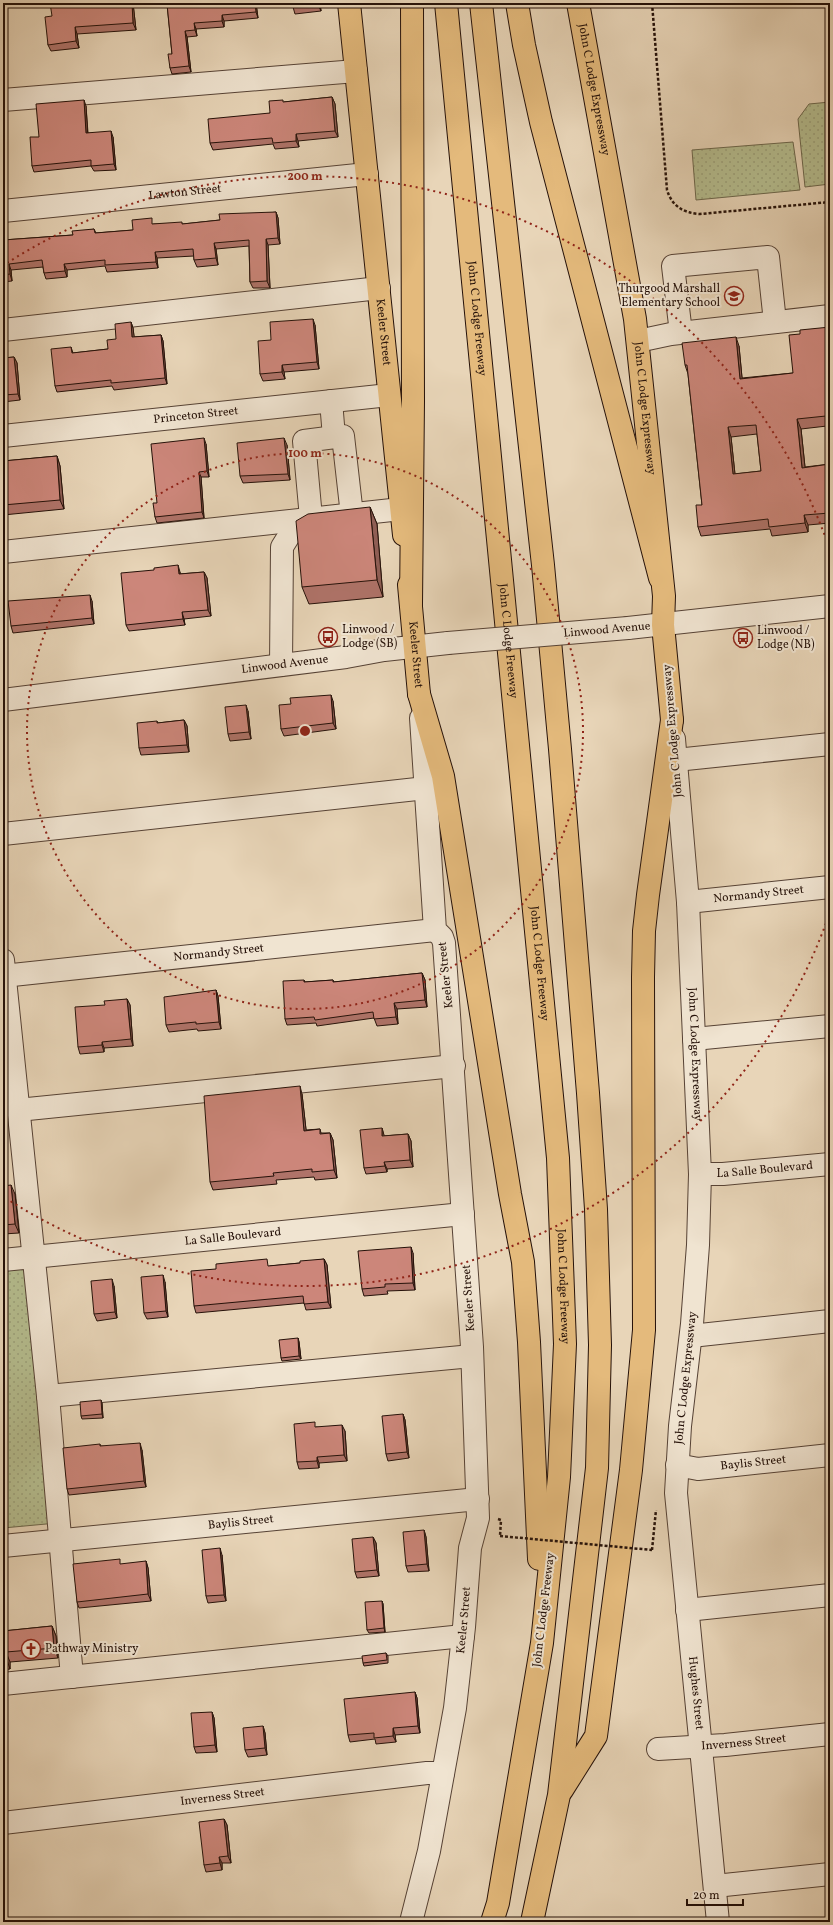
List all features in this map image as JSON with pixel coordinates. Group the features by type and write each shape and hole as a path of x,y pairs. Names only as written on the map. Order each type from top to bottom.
{"main road":[{"name":"Keeler Street","path":"349,3 419,694"},
{"path":"411,604 413,377 412,3"},
{"name":"John C Lodge Freeway","path":"446,3 558,1158 565,1344 559,1477 542,1643 498,1903 492,1922"},
{"path":"481,3 543,565 575,926 596,1209 600,1345 597,1468 559,1795 532,1922"},
{"path":"517,3 524,44 541,122 660,578"},
{"name":"John C Lodge Expressway","path":"578,3 636,319 660,578 664,596 663,625 672,720"},
{"path":"419,694 443,776 508,1186 523,1262 537,1492 542,1643"},
{"path":"559,1795 596,1736 631,1470 644,1330 644,931 672,720"}],"street":[{"path":"3,100 356,71"},
{"name":"Lawton Street","path":"3,211 367,174"},
{"path":"681,333 673,266 768,257 775,322"},
{"path":"3,330 378,288"},
{"path":"638,341 681,333 830,316"},
{"name":"Princeton Street","path":"3,436 389,395"},
{"path":"331,401 334,437"},
{"path":"311,518 304,441 343,436 352,515"},
{"path":"3,552 401,509"},
{"path":"281,666 282,547 292,531 311,518"},
{"name":"Linwood Avenue","path":"3,700 281,666 448,642 663,625 830,606"},
{"name":"Keeler Street","path":"408,1922 429,1851 455,1708 463,1636 470,1548 478,1518 472,1356 454,1066 444,943 442,937 436,930 419,694"},
{"name":"John C Lodge Expressway","path":"672,720 688,902 700,1174 698,1245 677,1465"},
{"path":"676,760 830,744"},
{"path":"3,834 426,788"},
{"name":"Normandy Street","path":"688,902 830,888"},
{"name":"Normandy Street","path":"3,971 436,930"},
{"path":"3,971 32,1258 48,1396 61,1539 60,1557 72,1677"},
{"path":"694,1039 830,1026"},
{"path":"18,1110 454,1066"},
{"name":"La Salle Boulevard","path":"700,1174 723,1174 830,1164"},
{"name":"La Salle Boulevard","path":"3,1260 463,1214"},
{"path":"690,1336 830,1321"},
{"path":"48,1396 472,1356"},
{"name":"Baylis Street","path":"677,1465 698,1469 830,1455"},
{"name":"Hughes Street","path":"677,1465 676,1493 718,1922"},
{"name":"Baylis Street","path":"3,1546 61,1539 478,1499"},
{"path":"687,1610 830,1595"},
{"path":"3,1684 463,1636"},
{"name":"Inverness Street","path":"658,1749 701,1747 830,1734"},
{"name":"Inverness Street","path":"3,1823 427,1773 443,1773"},
{"path":"715,1886 830,1874"}],"path":[{"path":"652,3 667,190 669,198 673,203 679,209 700,214 830,202"},
{"path":"501,1520 500,1536 652,1550 656,1506"}],"green space":[{"path":"830,102 830,184 805,187 798,119 809,104"},
{"path":"793,142 800,190 696,200 692,150"},
{"path":"28,1267 57,1523 3,1528 3,1270"}],"building":[{"path":"50,3 132,3 133,23 75,27 76,41 48,45 45,17 52,16"},
{"path":"255,3 256,12 222,15 222,21 194,23 195,30 185,31 189,66 170,68 168,54 172,54 167,4"},
{"path":"293,3 318,3 318,5 293,7"},
{"path":"332,97 335,131 296,134 296,141 273,143 272,138 210,143 208,119 270,113 269,101 283,100 283,102"},
{"path":"84,100 86,133 111,131 114,164 91,166 91,160 32,166 30,137 39,137 36,104"},
{"path":"276,212 278,238 266,239 267,281 250,282 249,240 214,243 216,258 194,260 193,249 155,252 156,262 105,265 105,260 64,264 65,271 44,273 42,260 9,264 10,274 3,275 3,240 73,235 72,231 94,229 95,233 133,230 132,220 152,218 152,224 182,222 182,224 220,220 219,214"},
{"path":"313,319 317,362 282,365 282,372 260,374 258,341 271,340 270,322"},
{"path":"131,322 132,337 161,335 165,378 111,383 111,380 55,386 51,349 71,347 72,353 108,349 107,340 116,339 115,324"},
{"path":"830,327 830,454 826,416 797,419 802,468 830,464 830,513 804,515 805,523 769,527 768,519 698,527 696,505 702,505 687,365 685,365 682,343 736,337 740,379 793,373 789,335 800,334 800,330","holes":["756,425 761,471 733,474 728,427"]},
{"path":"14,357 18,394 3,395 3,358"},
{"path":"204,438 207,471 199,472 202,512 155,517 153,503 157,503 151,444"},
{"path":"284,438 288,474 240,476 237,443"},
{"path":"57,456 60,500 3,505 3,461"},
{"path":"370,507 377,580 302,587 296,521 308,514"},
{"path":"178,565 179,574 204,572 208,610 182,612 183,619 126,625 121,573 154,570 154,568"},
{"path":"90,595 92,618 11,626 8,601"},
{"path":"331,695 333,723 281,729 279,705 291,704 290,698"},
{"path":"246,705 249,732 228,734 225,707"},
{"path":"184,720 187,745 139,748 137,723 157,721 157,723"},
{"path":"422,973 425,1000 394,1003 396,1017 374,1019 373,1012 315,1020 314,1017 285,1019 283,981 304,980 304,982 333,980 333,982"},
{"path":"216,990 219,1022 196,1024 196,1022 166,1025 164,997"},
{"path":"127,999 131,1039 102,1042 102,1045 78,1047 75,1007 105,1005 104,1001"},
{"path":"300,1086 304,1131 320,1129 320,1134 330,1133 334,1170 312,1172 312,1169 273,1173 274,1176 210,1182 204,1096"},
{"path":"382,1128 382,1136 408,1134 410,1160 384,1162 385,1166 364,1168 360,1130"},
{"path":"11,1185 15,1224 3,1225 3,1186"},
{"path":"411,1247 413,1283 385,1284 385,1287 362,1289 358,1251"},
{"path":"267,1259 268,1266 324,1259 328,1302 304,1304 303,1296 194,1306 191,1271 216,1269 216,1264"},
{"path":"163,1275 166,1311 144,1313 141,1277"},
{"path":"112,1279 115,1312 94,1314 91,1281"},
{"path":"298,1338 299,1356 281,1358 279,1340"},
{"path":"101,1400 102,1414 81,1416 80,1402"},
{"path":"403,1414 407,1452 386,1454 382,1416"},
{"path":"315,1422 315,1427 342,1425 344,1455 317,1457 317,1461 297,1462 294,1424"},
{"path":"140,1443 144,1481 67,1489 63,1448 100,1444 100,1446"},
{"path":"424,1530 427,1564 406,1566 403,1532"},
{"path":"373,1537 377,1570 355,1572 352,1539"},
{"path":"220,1548 224,1595 206,1596 202,1550"},
{"path":"120,1559 120,1564 146,1561 148,1594 77,1602 73,1564"},
{"path":"382,1601 384,1628 367,1630 365,1602"},
{"path":"52,1626 54,1648 6,1652 7,1660 3,1660 3,1631"},
{"path":"386,1653 387,1660 363,1663 362,1656"},
{"path":"415,1692 418,1726 393,1728 393,1736 374,1738 374,1733 348,1735 344,1699"},
{"path":"212,1712 215,1745 194,1747 191,1713"},
{"path":"263,1726 265,1748 245,1750 243,1728"},
{"path":"224,1819 228,1856 219,1857 220,1863 204,1865 199,1822"}],"place":[{"name":"Thurgood Marshall Elementary School","path":"734,296"},
{"name":"Linwood / Lodge (SB)","path":"328,637"},
{"name":"Linwood / Lodge (NB)","path":"743,638"},
{"name":"Pathway Ministry","path":"31,1649"}]}
